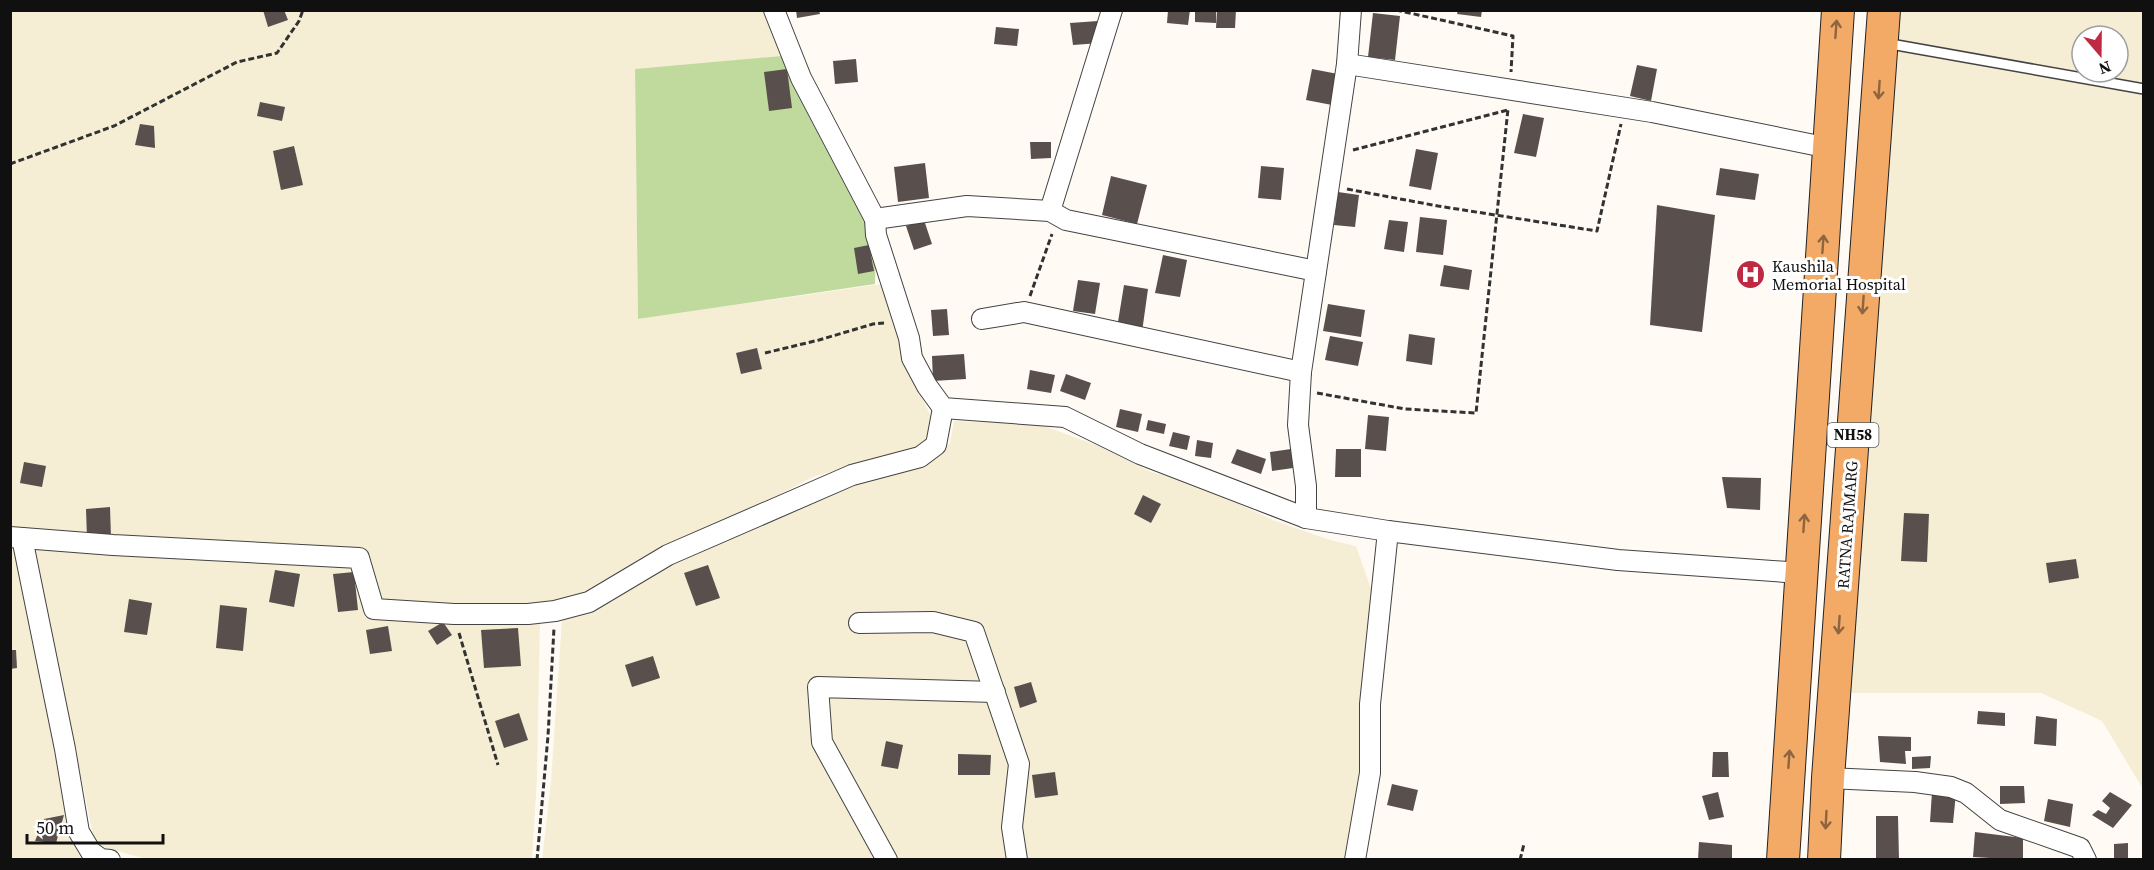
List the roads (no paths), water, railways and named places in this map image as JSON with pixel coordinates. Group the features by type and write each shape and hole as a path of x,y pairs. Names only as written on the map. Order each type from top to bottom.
{"highway":[{"name":"NH58","path":"1783,860 1838,10"},
{"name":"RATNA RAJMARG","path":"1824,860 1884,10"}],"street":[{"path":"110,860 101,859 91,852 79,832 65,749 16,538 359,558 374,609 454,614 528,614 555,611 589,602 669,555 852,475 921,457 936,445 942,408 912,358 909,338 876,235 875,219 801,78 774,10"},
{"path":"1054,213 1112,10"},
{"path":"1306,518 1306,486 1298,425 1301,381 1347,64 1351,10"},
{"path":"1347,64 1624,108 1829,148"},
{"path":"875,219 967,206 1054,213 1066,219 1316,271"},
{"path":"982,319 1024,312 1301,381"},
{"path":"942,408 1065,417 1140,454 1306,518 1388,531 1618,560 1801,573"},
{"path":"1355,860 1370,773 1370,704 1388,531"},
{"path":"859,623 933,622 974,632 1019,764 1012,827 1017,860"},
{"path":"887,860 822,742 818,687 995,692"},
{"path":"1828,778 1914,782 1952,787 1966,793 2000,820 2080,848 2086,860"}],"lane":[{"path":"1882,43 2144,88"}],"place":[{"name":"Kaushila Memorial Hospital","path":"1751,275"}]}
